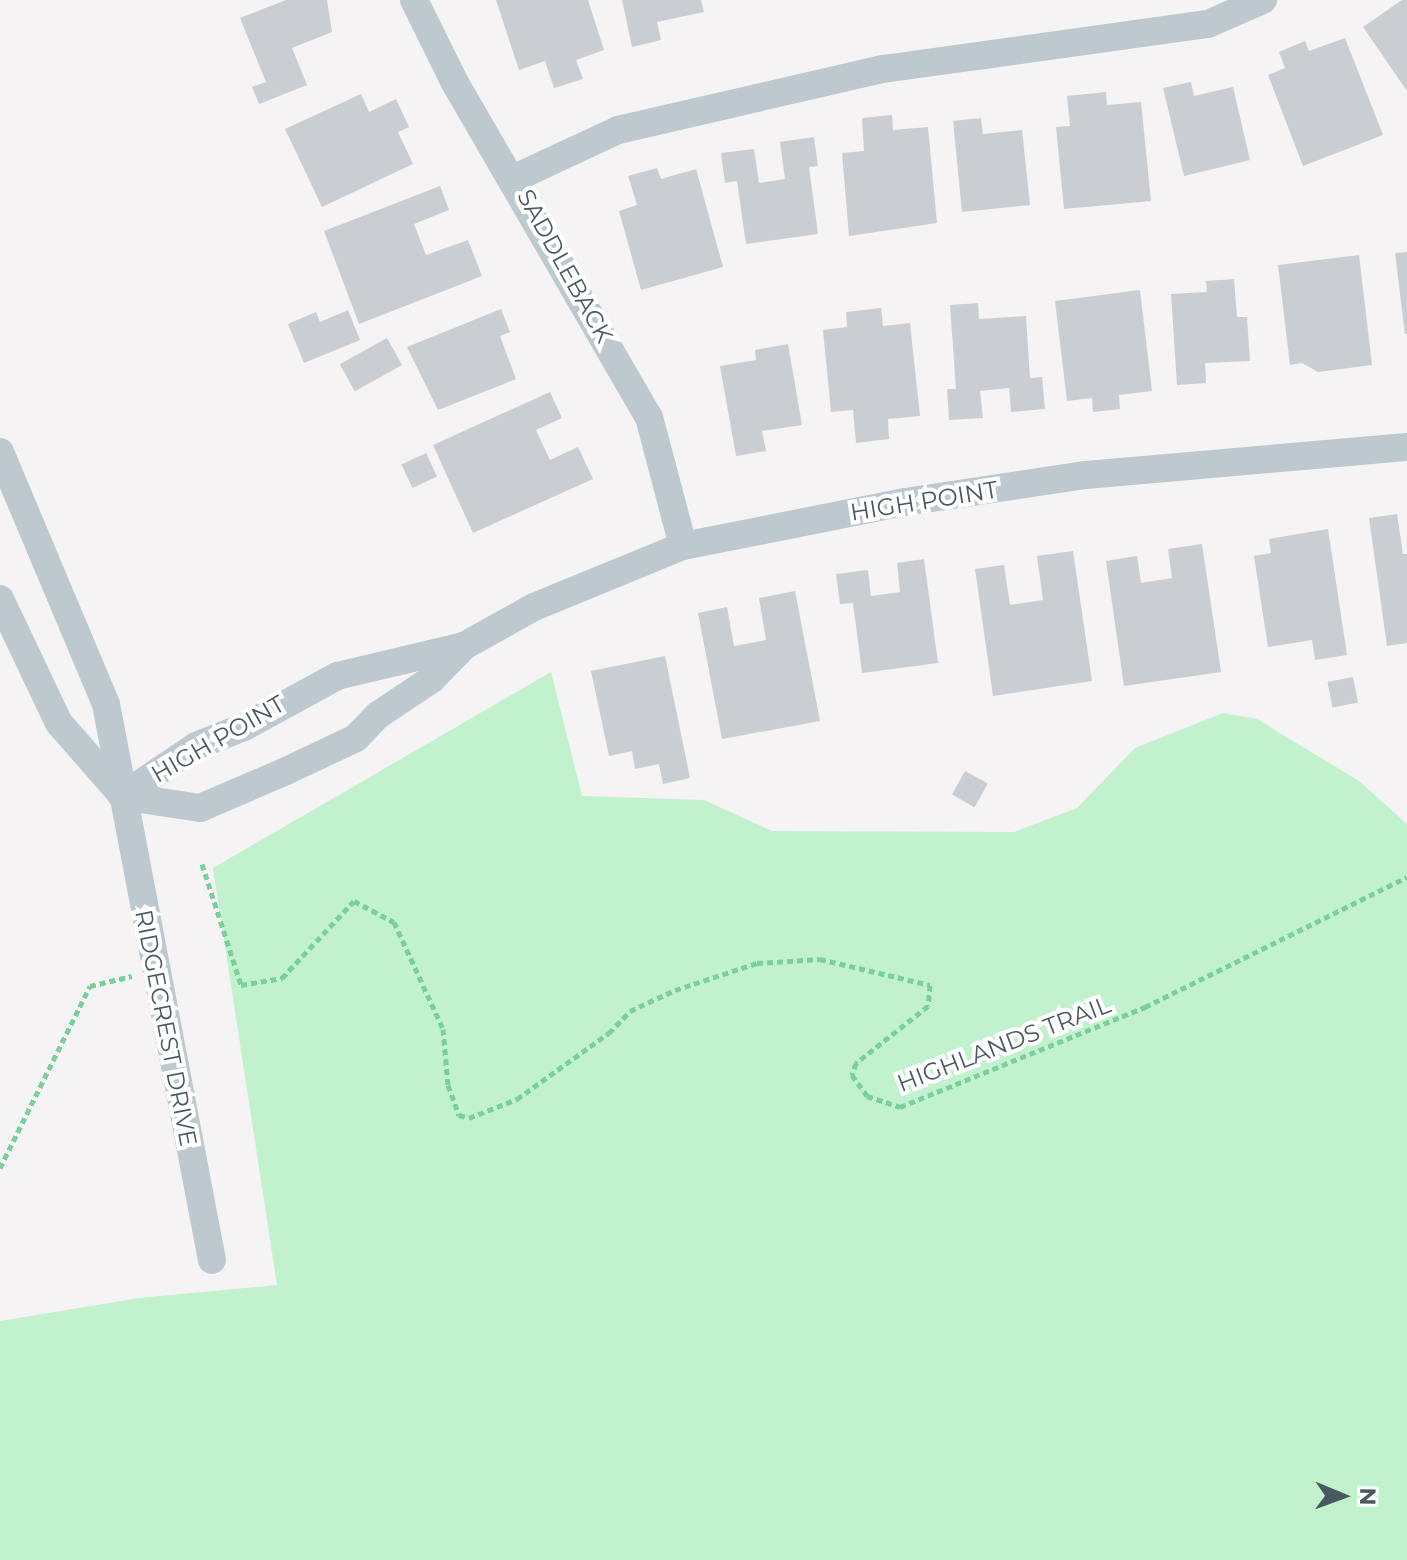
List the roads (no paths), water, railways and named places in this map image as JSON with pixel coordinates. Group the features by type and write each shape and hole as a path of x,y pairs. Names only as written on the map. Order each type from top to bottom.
{"street":[{"name":"SADDLEBACK","path":"414,0 455,83 515,178 649,417 683,546"},
{"path":"515,178 618,130 883,69 1208,24 1263,0"},
{"name":"HIGH POINT","path":"122,796 196,746 244,727 295,695 355,674 464,646 534,607 683,546 905,502 1086,475 1407,447"},
{"name":"RIDGECREST DRIVE","path":"0,452 106,704 154,971 212,1260"},
{"path":"0,599 59,723 122,796"},
{"name":"HIGH POINT","path":"122,796 200,808 356,738 378,715 432,679 464,646"},
{"path":"355,674 367,678 378,715"}]}
